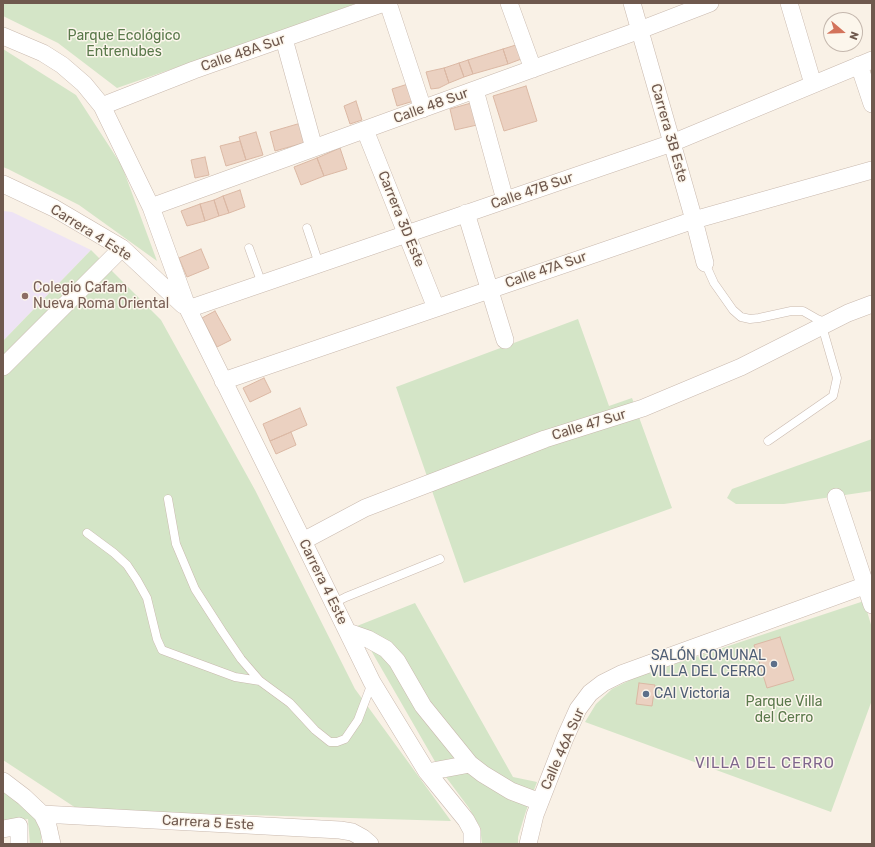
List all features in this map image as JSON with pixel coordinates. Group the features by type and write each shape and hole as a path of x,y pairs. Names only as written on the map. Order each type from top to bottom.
{"street":[{"name":"Calle 48A Sur","path":"102,106 194,70 384,3"},
{"path":"388,3 423,109"},
{"path":"509,3 533,69"},
{"name":"Carrera 3B Este","path":"632,3 705,263"},
{"name":"Calle 48 Sur","path":"151,207 640,30 710,3"},
{"path":"789,3 813,84"},
{"name":"Carrera 4 Este","path":"3,36 43,53 62,65 84,84 102,106 151,207 188,310 304,541 372,682 426,772 466,820 472,831 472,844"},
{"path":"284,39 314,148"},
{"path":"866,63 872,104"},
{"name":"Calle 47B Sur","path":"188,310 672,143 866,63"},
{"path":"475,90 505,200"},
{"name":"Carrera 3D Este","path":"364,130 436,308"},
{"name":"Calle 47A Sur","path":"224,381 694,220 872,170"},
{"name":"Carrera 4 Este","path":"3,184 54,208 122,248 188,310"},
{"path":"466,213 491,289 505,340"},
{"path":"3,367 122,248"},
{"name":"Calle 47 Sur","path":"304,541 365,508 545,439 643,408 742,367 848,313 872,304"},
{"path":"836,497 869,584 872,605"},
{"name":"Calle 46A Sur","path":"528,844 535,814 578,709 590,693 603,683 621,674 869,584"},
{"path":"348,632 368,639 386,649 390,653 397,661 423,706 470,764 483,774 512,791 540,802"},
{"path":"426,772 470,764"},
{"path":"3,781 24,797 42,814 48,826 52,844"},
{"name":"Carrera 5 Este","path":"42,814 340,830 352,832 364,838 370,844"},
{"path":"11,827 19,844"}],"lane":[{"path":"307,228 319,264"},
{"path":"250,248 262,284"},
{"path":"705,263 714,283 733,310 741,317 750,319 759,318 803,310 825,325 837,378 833,396 768,441"},
{"path":"168,498 176,544 195,589 241,659 260,681 290,703 315,730 330,742 337,742 345,739 358,720 372,682"},
{"path":"87,533 114,553 138,580 147,598 157,638 162,650 234,677 260,681"},
{"path":"334,603 440,558"}],"shaded area":[{"name":"Colegio Cafam Nueva Roma Oriental","path":"3,211 12,212 91,250 3,341"}],"green space":[{"name":"Parque Ecológico Entrenubes","path":"3,3 357,3 299,25 117,88 58,43 3,16"},
{"name":"Parque Ecológico Entrenubes","path":"3,49 76,95 122,166 157,261 79,205 3,167"},
{"path":"91,250 161,320 255,490 355,689 451,821 79,810 3,760 3,341"},
{"path":"578,319 609,406 632,398 672,508 464,583 396,387"},
{"path":"872,439 872,491 784,504 736,504 727,498 732,489"},
{"name":"Parque Villa del Cerro","path":"864,601 872,628 872,700 831,812 585,722 596,704 612,689 638,676"},
{"path":"415,603 513,777 537,782 518,837 518,844 482,844 480,827 469,808 437,765 357,626"},
{"path":"3,788 34,813 41,832 41,844 30,844 28,819 3,823"}],"building":[{"path":"519,44 524,58 508,64 503,49"},
{"path":"503,49 508,64 473,74 468,60"},
{"path":"468,60 473,74 464,77 459,63"},
{"path":"459,63 464,77 449,83 444,68"},
{"path":"444,68 449,83 439,88 431,89 426,72"},
{"path":"408,84 414,101 397,106 392,89"},
{"path":"526,86 537,121 504,131 493,96"},
{"path":"356,101 362,120 350,124 344,106"},
{"path":"471,103 477,125 455,130 450,109"},
{"path":"301,123 307,142 275,151 270,132"},
{"path":"256,132 263,155 246,160 239,137"},
{"path":"240,141 246,160 226,166 220,146"},
{"path":"340,148 347,169 324,176 317,158"},
{"path":"205,157 209,175 195,178 191,160"},
{"path":"317,158 324,176 301,185 294,167"},
{"path":"240,190 245,207 229,213 223,196"},
{"path":"223,196 229,213 219,216 214,200"},
{"path":"214,200 219,216 205,221 200,204"},
{"path":"200,204 205,221 187,226 181,211"},
{"path":"201,249 209,268 187,277 179,258"},
{"path":"215,311 231,340 217,347 202,318"},
{"path":"264,378 271,392 250,402 243,388"},
{"path":"300,408 307,425 270,441 263,424"},
{"path":"291,432 296,445 276,454 270,441"},
{"path":"780,637 794,680 767,688 754,645"},
{"name":"CAI Victoria","path":"639,683 655,685 652,706 636,704"}],"place":[{"name":"Colegio Cafam Nueva Roma Oriental","path":"25,296"},
{"name":"SALÓN COMUNAL VILLA DEL CERRO","path":"774,664"},
{"name":"CAI Victoria","path":"646,694"}],"district":[{"name":"VILLA DEL CERRO","path":"765,764"}]}
